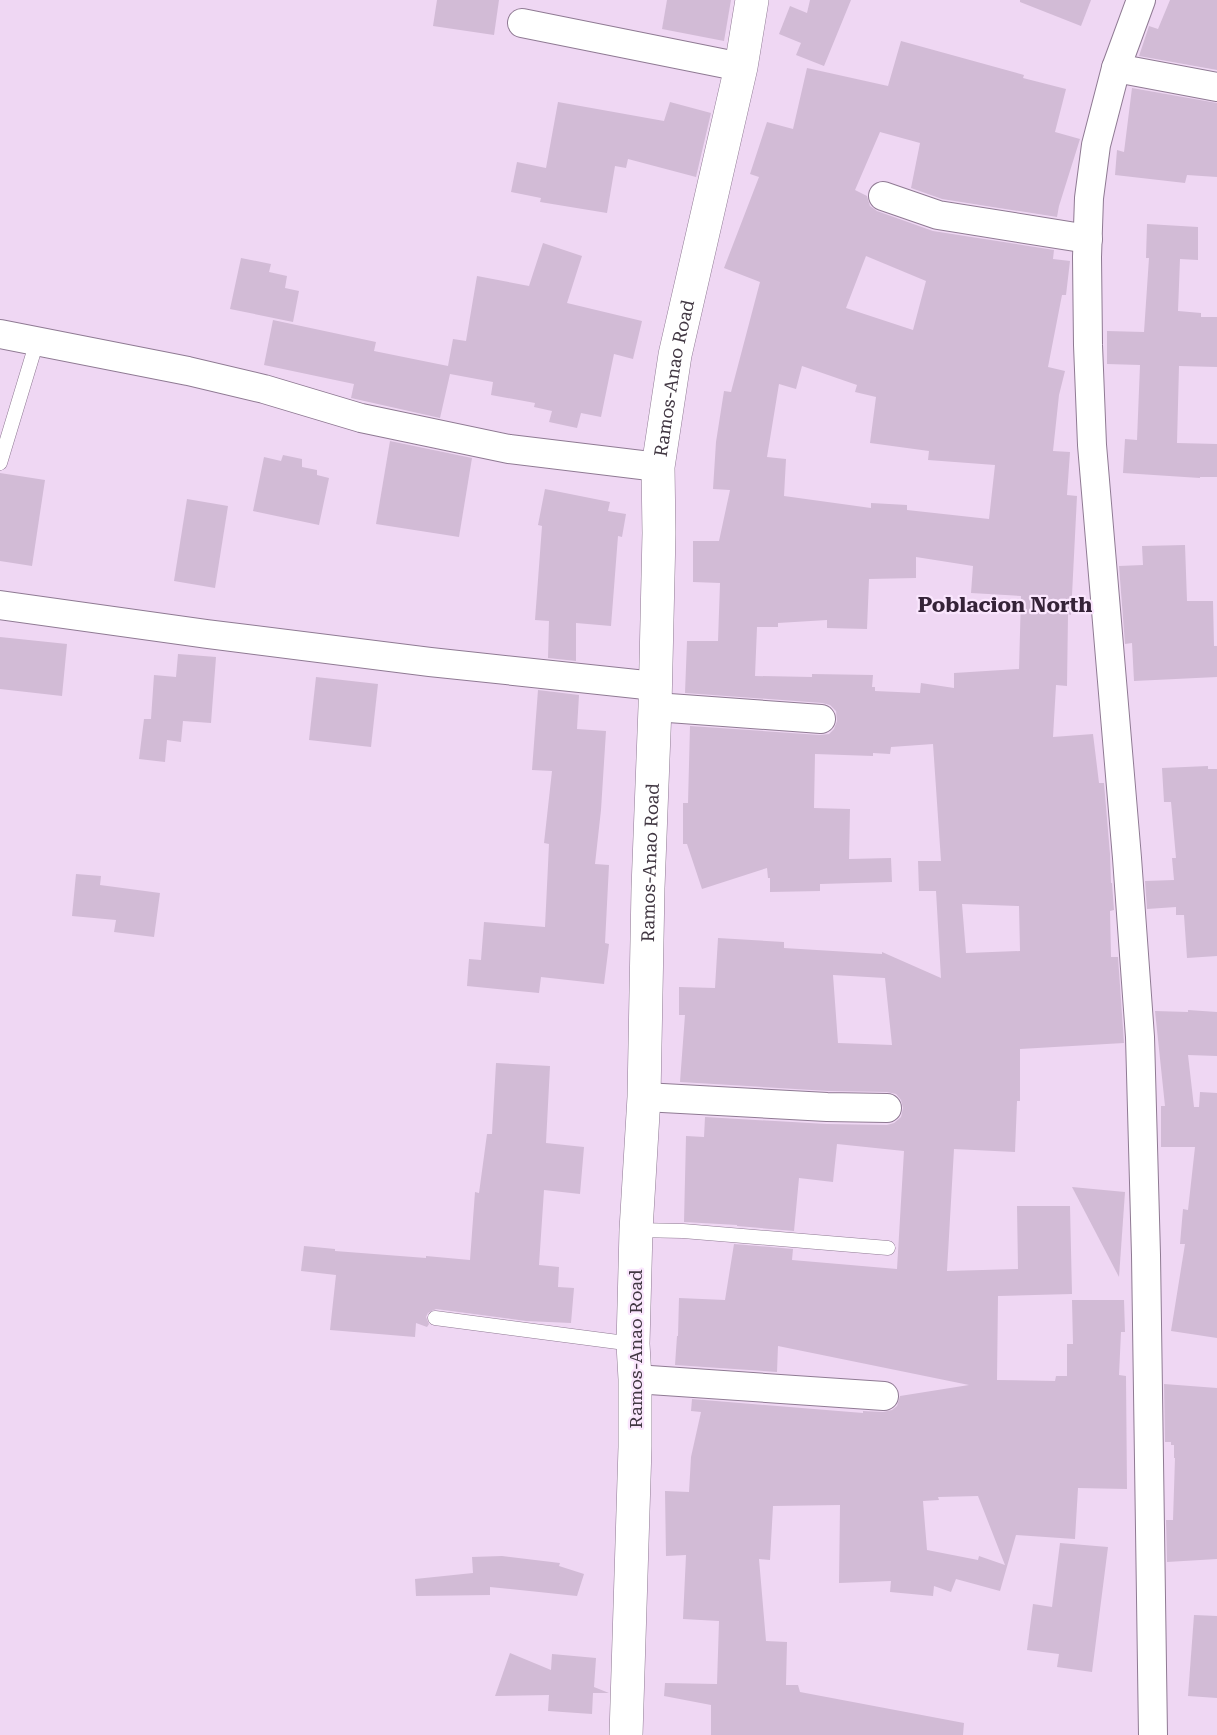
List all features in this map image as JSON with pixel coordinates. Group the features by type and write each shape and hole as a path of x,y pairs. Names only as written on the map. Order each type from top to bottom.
{"main road":[{"name":"Ramos-Anao Road","path":"626,1735 635,1447 633,1344 636,1230 644,1097 659,533 658,467 675,355 741,67 752,0"}],"street":[{"path":"1141,0 1116,68 1096,145 1089,198 1088,345 1092,446 1140,1037 1146,1256 1152,1735"},
{"path":"522,23 741,67"},
{"path":"1116,68 1217,87"},
{"path":"883,196 938,215 1088,239"},
{"path":"0,334 188,371 264,389 361,418 509,449 658,467"},
{"path":"0,605 821,719"},
{"path":"644,1097 887,1108"},
{"path":"635,1379 884,1396"}],"lane":[{"path":"0,463 37,341"},
{"path":"636,1230 683,1231 888,1248"},
{"path":"435,1318 633,1344"}],"building":[{"path":"437,0 499,0 494,35 433,26"},
{"path":"667,0 731,0 724,41 662,29"},
{"path":"810,0 851,0 824,66 796,55 801,43 779,34 790,6 807,13"},
{"path":"1020,0 1091,0 1081,26 1020,2"},
{"path":"1170,0 1217,0 1217,70 1139,56 1149,26 1158,29"},
{"path":"901,41 1066,89 1055,132 1080,139 1057,217 942,199 911,188 920,143 880,132 855,190 867,196 870,206 877,211 933,231 1054,250 1053,259 1070,261 1066,295 1062,295 1048,367 1065,371 1059,395 1053,451 1070,452 1067,495 1077,496 1071,615 1068,614 1067,686 1056,685 1053,737 1093,734 1099,783 1104,783 1114,910 1110,911 1111,957 1118,957 1124,1043 1020,1049 1020,1101 1017,1101 1015,1152 954,1149 947,1271 1018,1269 1017,1206 1070,1206 1072,1294 998,1296 997,1380 1055,1381 1056,1376 1067,1376 1067,1344 1073,1344 1072,1300 1124,1300 1125,1332 1121,1332 1119,1375 1126,1376 1127,1489 1078,1488 1075,1539 1016,1535 1000,1591 956,1579 951,1592 934,1586 933,1596 890,1592 891,1581 839,1583 840,1505 773,1506 770,1560 759,1559 766,1641 787,1642 786,1685 798,1685 800,1692 964,1723 963,1735 711,1735 711,1705 664,1696 665,1683 717,1684 719,1621 683,1619 686,1555 666,1556 665,1491 689,1492 691,1457 701,1412 691,1411 692,1399 863,1413 863,1411 883,1412 897,1406 900,1396 969,1385 778,1346 777,1372 675,1365 679,1298 725,1300 734,1244 793,1249 792,1260 897,1269 904,1151 837,1144 833,1182 799,1178 794,1231 684,1222 686,1136 704,1137 705,1117 887,1125 901,1117 903,1108 896,1094 887,1092 828,1091 680,1082 685,1015 679,1015 679,987 715,988 718,938 784,942 784,948 882,954 882,952 941,978 936,891 919,891 918,861 941,861 933,744 891,747 890,754 873,753 873,756 815,754 814,808 850,809 849,859 891,858 892,882 820,884 820,891 770,892 767,868 702,889 687,844 683,844 683,803 688,803 690,726 820,735 829,734 837,721 836,711 830,705 822,703 685,693 687,641 718,641 720,583 693,582 693,541 719,541 730,490 713,489 716,442 724,391 731,392 760,282 724,268 759,177 750,174 767,122 793,129 807,68 888,86","holes":["866,256 926,281 913,330 846,308","802,366 857,385 855,392 876,397 870,443 929,451 928,460 995,465 989,519 907,510 907,505 871,503 871,508 784,496 786,459 767,457 779,384 796,389","916,557 973,566 971,593 1021,596 1019,669 954,673 954,688 921,683 920,693 875,691 875,687 872,687 873,675 755,676 757,627 778,627 778,623 827,620 827,628 867,629 869,579 916,578","962,904 1019,906 1020,951 966,953","833,975 885,978 892,1045 838,1043","978,1496 1005,1565 979,1556 978,1560 927,1550 923,1501 939,1500 938,1497"]},
{"path":"1132,88 1217,103 1217,177 1187,175 1185,183 1115,175 1117,150 1124,152"},
{"path":"558,102 664,121 670,102 711,113 696,177 628,159 626,168 615,166 607,213 540,202 541,198 511,192 517,162 546,168"},
{"path":"1147,224 1198,227 1198,260 1180,259 1178,311 1201,313 1201,317 1217,317 1217,367 1179,366 1177,443 1217,444 1217,477 1123,473 1125,439 1137,440 1140,365 1107,364 1107,331 1144,332 1149,258 1146,258"},
{"path":"543,243 582,256 567,303 642,321 633,359 614,354 601,417 581,413 577,428 549,422 552,411 534,407 535,403 491,395 493,382 450,374 440,418 351,398 354,384 264,365 273,320 376,342 374,351 448,366 453,339 466,341 477,276 529,286"},
{"path":"241,258 271,264 269,272 287,276 285,288 299,291 293,322 230,309"},
{"path":"390,441 472,458 459,537 376,524"},
{"path":"283,455 302,459 302,467 317,470 317,475 329,478 319,525 253,511 264,457 281,461"},
{"path":"0,473 45,480 32,566 0,561"},
{"path":"545,489 610,502 608,511 626,514 622,537 618,536 611,626 576,623 576,661 548,658 549,621 535,620 542,526 538,525"},
{"path":"187,499 228,506 215,588 174,581"},
{"path":"1185,545 1187,601 1213,601 1217,677 1134,681 1132,643 1125,644 1119,566 1143,565 1142,546"},
{"path":"0,637 67,644 62,696 0,689"},
{"path":"178,654 216,657 211,723 183,721 181,742 167,740 165,762 139,759 144,719 151,719 154,675 176,677"},
{"path":"316,677 378,684 371,747 309,740"},
{"path":"538,690 579,695 577,729 606,731 595,864 609,865 605,943 609,944 604,984 541,977 539,993 467,986 469,959 481,960 484,922 545,927 549,844 544,843 552,771 532,770"},
{"path":"1208,766 1208,769 1217,769 1217,956 1187,958 1184,915 1176,915 1176,907 1147,909 1145,881 1174,880 1172,858 1176,858 1171,802 1164,802 1162,768"},
{"path":"76,874 101,876 100,885 160,893 154,937 114,932 116,920 72,916"},
{"path":"1188,1010 1217,1012 1217,1056 1188,1055 1194,1107 1199,1107 1200,1092 1217,1093 1217,1338 1171,1331 1185,1244 1180,1244 1183,1209 1188,1210 1195,1147 1161,1147 1161,1106 1165,1106 1155,1011 1188,1012"},
{"path":"496,1063 550,1066 546,1143 584,1147 580,1194 544,1190 539,1265 559,1267 558,1287 574,1288 571,1323 526,1321 436,1309 428,1313 426,1317 429,1324 427,1327 416,1323 415,1337 330,1330 336,1275 301,1271 304,1246 335,1249 335,1251 470,1260 475,1192 479,1193 487,1134 492,1134"},
{"path":"1072,1187 1125,1192 1119,1277"},
{"path":"1164,1384 1217,1388 1217,1559 1167,1562 1166,1520 1173,1520 1175,1458 1174,1445 1171,1445 1171,1442 1165,1442"},
{"path":"1060,1543 1108,1547 1092,1672 1057,1667 1059,1654 1027,1650 1033,1604 1052,1607"},
{"path":"502,1556 560,1563 559,1566 584,1574 577,1596 490,1587 490,1595 416,1596 415,1579 473,1573 472,1557"},
{"path":"1194,1615 1217,1616 1217,1698 1188,1696"},
{"path":"510,1653 551,1670 552,1654 596,1658 594,1687 609,1693 593,1693 592,1714 548,1711 549,1695 495,1696"}],"district":[{"name":"Poblacion North","path":"1005,605"}]}
